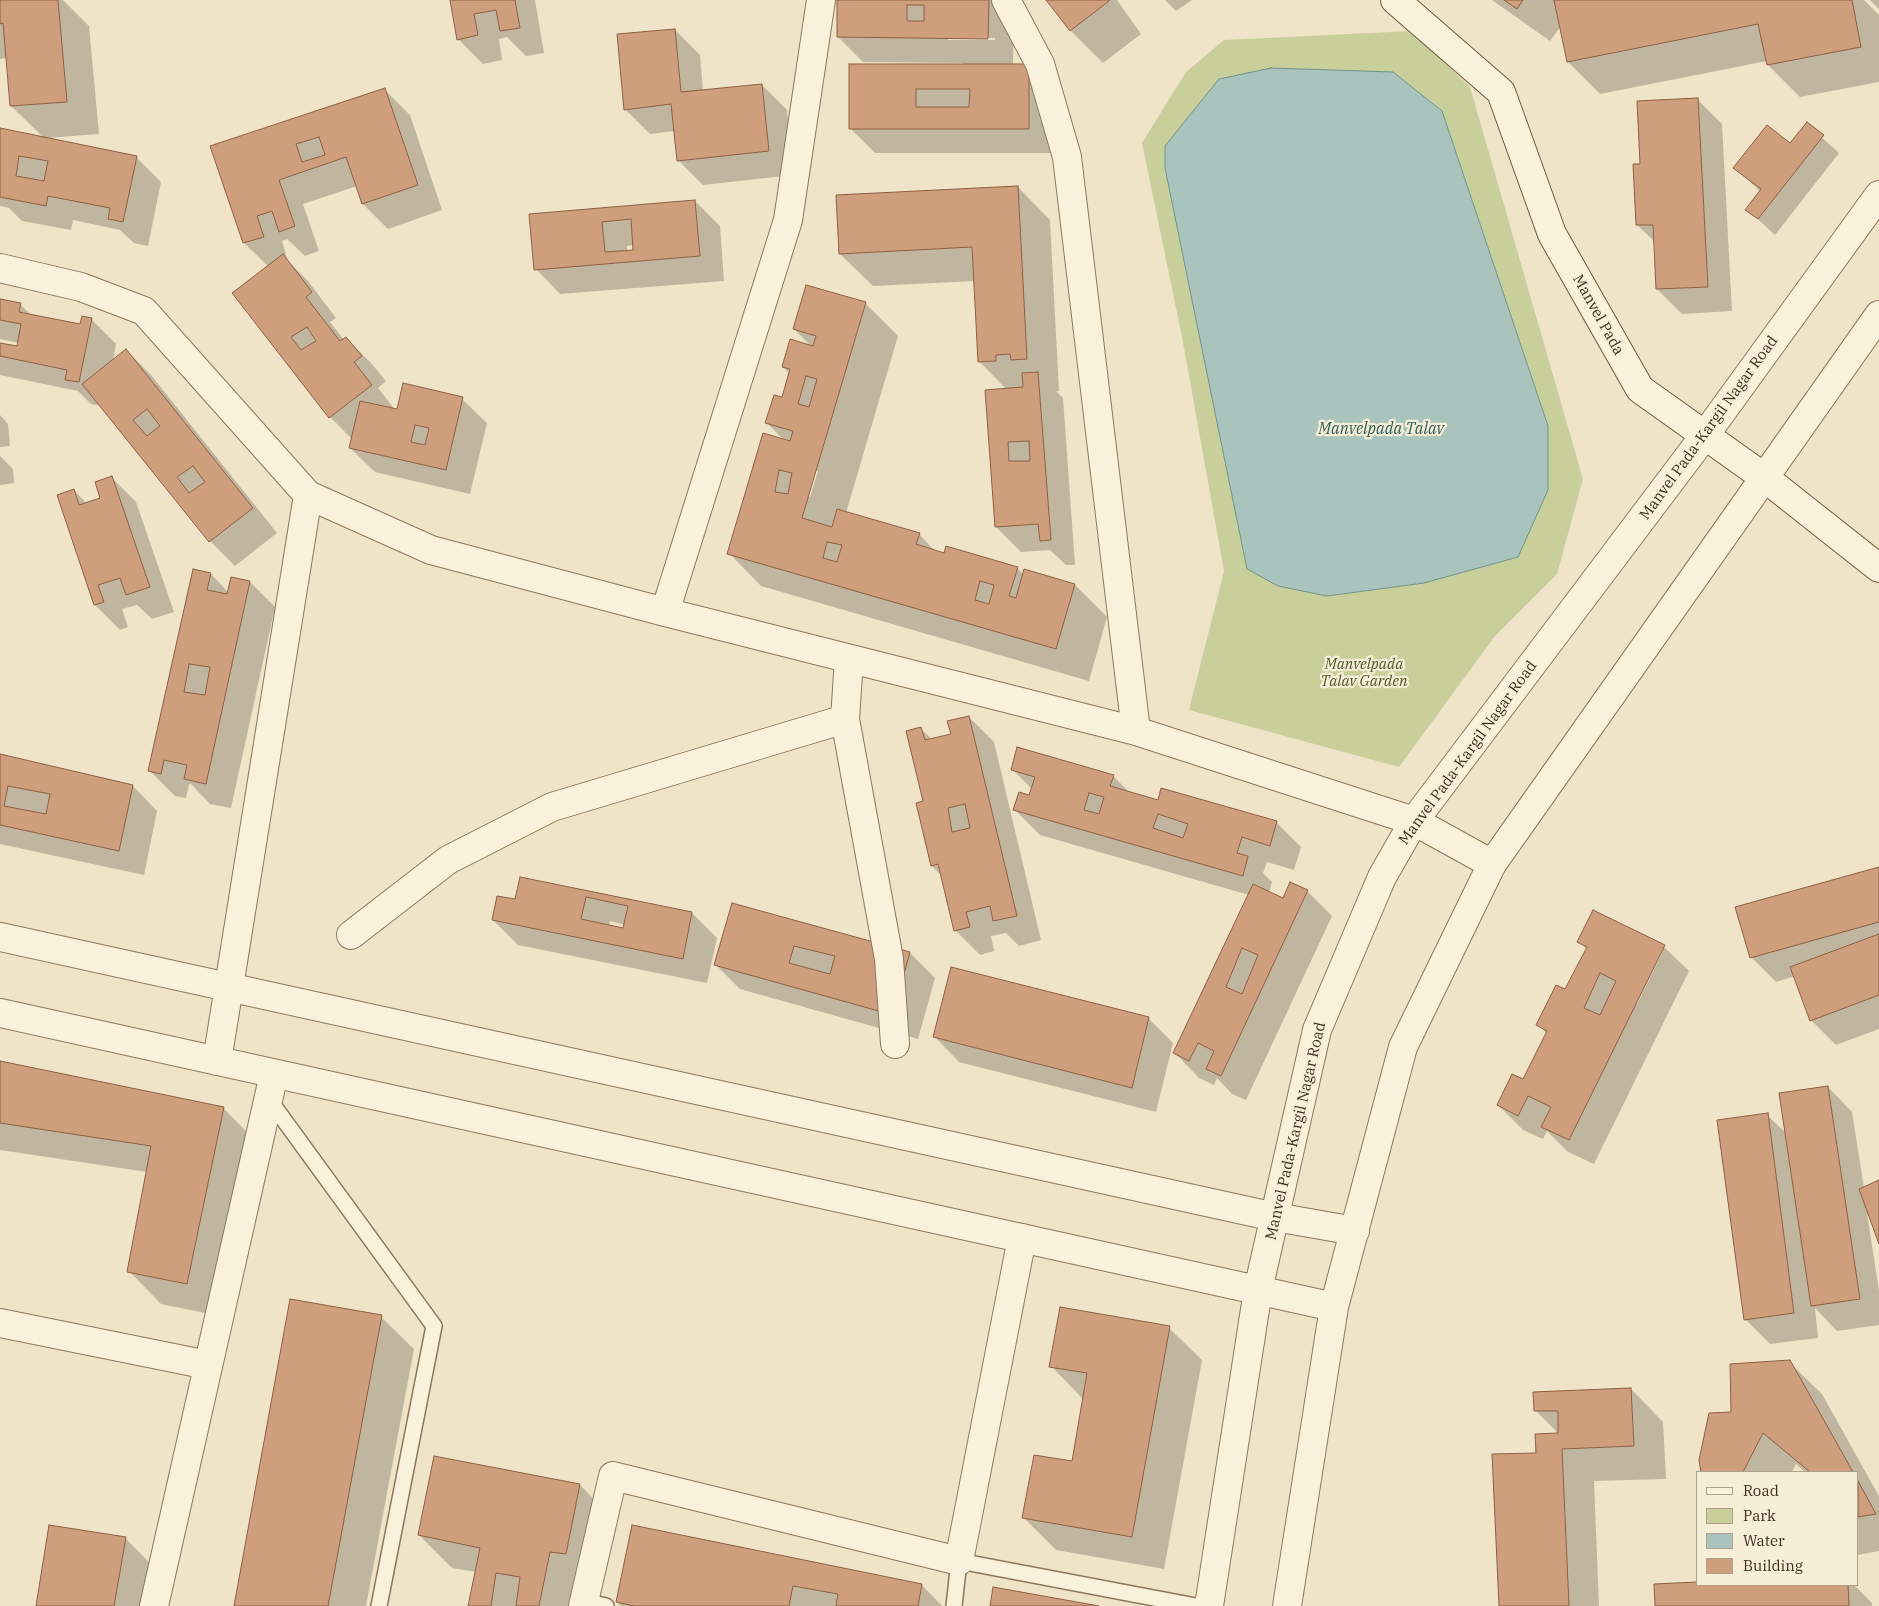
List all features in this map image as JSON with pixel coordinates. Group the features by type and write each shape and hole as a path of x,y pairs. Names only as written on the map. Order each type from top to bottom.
{"street":[{"path":"665,612 788,220 821,0"},
{"path":"1006,0 1040,64 1067,157 1136,731"},
{"name":"Manvel Pada","path":"1395,0 1501,92 1552,234 1640,389 1765,478 1879,568"},
{"name":"Manvel Pada-Kargil Nagar Road","path":"1209,1606 1258,1290 1317,1030 1382,876 1414,821 1705,435 1879,195"},
{"path":"0,268 82,286 144,311 308,495 431,550 665,612 1136,731 1414,821 1492,864"},
{"path":"1287,1606 1334,1307 1403,1047 1492,864 1879,315"},
{"path":"217,1061 308,495"},
{"path":"849,659 845,719 889,959 894,1044"},
{"path":"351,935 448,860 552,807 845,719"},
{"path":"0,937 1275,1217 1354,1231"},
{"path":"0,1013 217,1061 271,1086 1022,1238 1334,1307"},
{"path":"154,1606 271,1086"},
{"path":"591,1604 613,1476 959,1561 1022,1238"},
{"path":"0,1323 208,1365"}],"lane":[{"path":"271,1086 434,1326 379,1606"},
{"path":"954,1606 959,1561 1196,1606"}],"green space":[{"name":"Manvelpada Talav Garden","path":"1412,31 1470,87 1583,479 1557,574 1495,636 1399,767 1189,710 1224,571 1182,337 1142,143 1186,72 1224,40","holes":["1393,72 1442,111 1548,426 1518,557 1424,583 1327,596 1247,569 1165,168 1165,146"]}],"water":[{"name":"Manvelpada Talav","path":"1271,68 1393,72 1442,111 1548,426 1548,490 1518,557 1424,583 1327,596 1278,586 1247,569 1165,168 1165,146 1219,79"}],"building":[{"path":"0,0 58,0 67,102 10,106 3,23 0,24"},
{"path":"450,0 515,0 520,28 500,31 496,10 474,14 478,35 457,40"},
{"path":"837,0 989,0 988,39 837,37","holes":["907,5 924,5 924,21 907,21"]},
{"path":"1046,0 1109,0 1109,1 1070,31"},
{"path":"1504,0 1523,0 1517,9"},
{"path":"1554,0 1852,0 1861,47 1767,65 1758,24 1567,62"},
{"path":"675,29 681,92 762,84 769,151 677,161 671,104 624,110 617,34"},
{"path":"849,64 1029,64 1029,129 849,129","holes":["916,89 970,89 969,107 916,107"]},
{"path":"385,88 418,185 362,204 346,157 279,180 295,226 279,232 272,211 257,216 264,237 243,243 210,146","holes":["319,137 325,155 302,162 296,144"]},
{"path":"1698,98 1708,287 1656,289 1653,225 1636,225 1633,164 1640,164 1637,101"},
{"path":"1807,122 1824,135 1758,219 1745,210 1761,189 1733,168 1767,125 1790,143"},
{"path":"0,128 137,156 123,222 108,219 110,208 48,196 46,206 0,197","holes":["19,156 48,161 44,181 16,176"]},
{"path":"1018,186 1027,359 1011,360 1010,354 996,355 996,361 978,362 972,247 839,254 836,195"},
{"path":"695,200 700,256 534,270 529,214","holes":["631,219 633,250 605,252 602,222"]},
{"path":"283,254 312,292 306,297 340,341 346,337 362,356 354,362 372,385 329,418 232,293","holes":["307,327 316,341 301,350 291,337"]},
{"path":"806,285 866,302 802,518 832,527 837,509 920,533 916,544 944,553 946,546 1018,567 1009,596 1016,598 1024,569 1075,584 1056,649 727,554 763,433 790,441 793,431 765,423 774,395 782,397 790,369 782,367 790,339 813,346 816,336 793,329","holes":["806,376 817,379 809,407 798,404","779,470 792,473 788,494 775,492","827,542 842,545 837,562 823,558","980,581 994,585 989,604 975,600"]},
{"path":"0,299 21,303 19,312 80,324 82,316 92,318 79,382 65,380 67,370 0,356 0,343 17,346 21,324 0,320"},
{"path":"126,349 253,508 209,542 82,384","holes":["147,409 160,426 147,436 133,420","193,466 205,482 189,493 177,477"]},
{"path":"1038,372 1051,540 1040,541 1038,524 995,527 985,390 1023,387 1022,373","holes":["1029,441 1030,461 1009,461 1008,442"]},
{"path":"403,383 463,397 446,470 349,448 360,401 397,409","holes":["415,425 429,428 425,445 411,442"]},
{"path":"112,476 150,587 126,595 120,578 98,585 104,602 94,605 57,495 74,489 79,505 100,498 95,482"},
{"path":"193,569 211,573 207,590 227,594 231,577 250,581 206,784 184,779 187,765 164,760 161,774 148,771","holes":["189,664 210,667 205,695 184,692"]},
{"path":"969,716 1017,916 993,921 990,906 966,912 970,927 954,931 938,864 931,866 916,803 923,801 906,731 921,727 925,740 951,734 947,721","holes":["965,804 970,828 952,832 948,808"]},
{"path":"1017,747 1114,775 1110,786 1158,800 1161,788 1277,821 1270,846 1242,837 1237,853 1248,856 1243,876 1013,810 1019,792 1029,795 1035,777 1011,770","holes":["1089,793 1104,797 1099,814 1084,810","1158,814 1188,824 1183,838 1153,828"]},
{"path":"0,754 133,785 119,851 0,825","holes":["8,786 50,794 46,814 4,806"]},
{"path":"1879,867 1879,922 1750,958 1735,907"},
{"path":"520,877 692,912 683,959 492,920 497,896 515,899","holes":["586,897 628,906 623,928 581,919"]},
{"path":"1290,882 1308,890 1221,1076 1206,1069 1214,1051 1198,1043 1189,1061 1173,1053 1253,884 1283,898","holes":["1242,948 1258,955 1242,994 1226,987"]},
{"path":"732,903 910,952 893,1015 714,965","holes":["794,946 835,956 830,974 789,963"]},
{"path":"1593,910 1665,945 1569,1140 1541,1127 1551,1107 1528,1096 1518,1116 1497,1105 1512,1074 1523,1079 1547,1031 1536,1025 1556,985 1565,989 1587,947 1577,942","holes":["1600,973 1616,981 1600,1015 1584,1008"]},
{"path":"1879,934 1879,995 1810,1021 1790,967"},
{"path":"951,967 1149,1017 1132,1088 933,1037"},
{"path":"0,1061 224,1107 187,1284 127,1272 151,1146 0,1123"},
{"path":"1828,1086 1860,1299 1811,1306 1779,1093"},
{"path":"1768,1113 1794,1313 1744,1320 1717,1120"},
{"path":"1879,1180 1879,1244 1859,1189"},
{"path":"290,1299 382,1315 328,1606 234,1606"},
{"path":"1060,1307 1170,1326 1132,1537 1022,1518 1034,1455 1072,1461 1087,1373 1049,1367"},
{"path":"1790,1360 1852,1471 1809,1471 1763,1433 1744,1471 1701,1471 1699,1460 1709,1413 1731,1412 1730,1364"},
{"path":"1631,1388 1634,1446 1562,1449 1569,1606 1499,1606 1492,1454 1536,1453 1535,1434 1558,1433 1558,1411 1534,1411 1533,1392"},
{"path":"434,1456 580,1484 566,1554 550,1552 539,1606 516,1606 520,1577 496,1573 491,1606 468,1606 480,1548 418,1535"},
{"path":"1859,1483 1876,1514 1859,1517"},
{"path":"49,1525 126,1537 114,1606 36,1606"},
{"path":"632,1525 922,1584 918,1606 836,1606 838,1594 793,1586 789,1606 634,1606 616,1602"},
{"path":"1696,1582 1696,1586 1848,1586 1849,1606 1655,1606 1654,1584"},
{"path":"993,1587 1099,1606 990,1606"}]}
